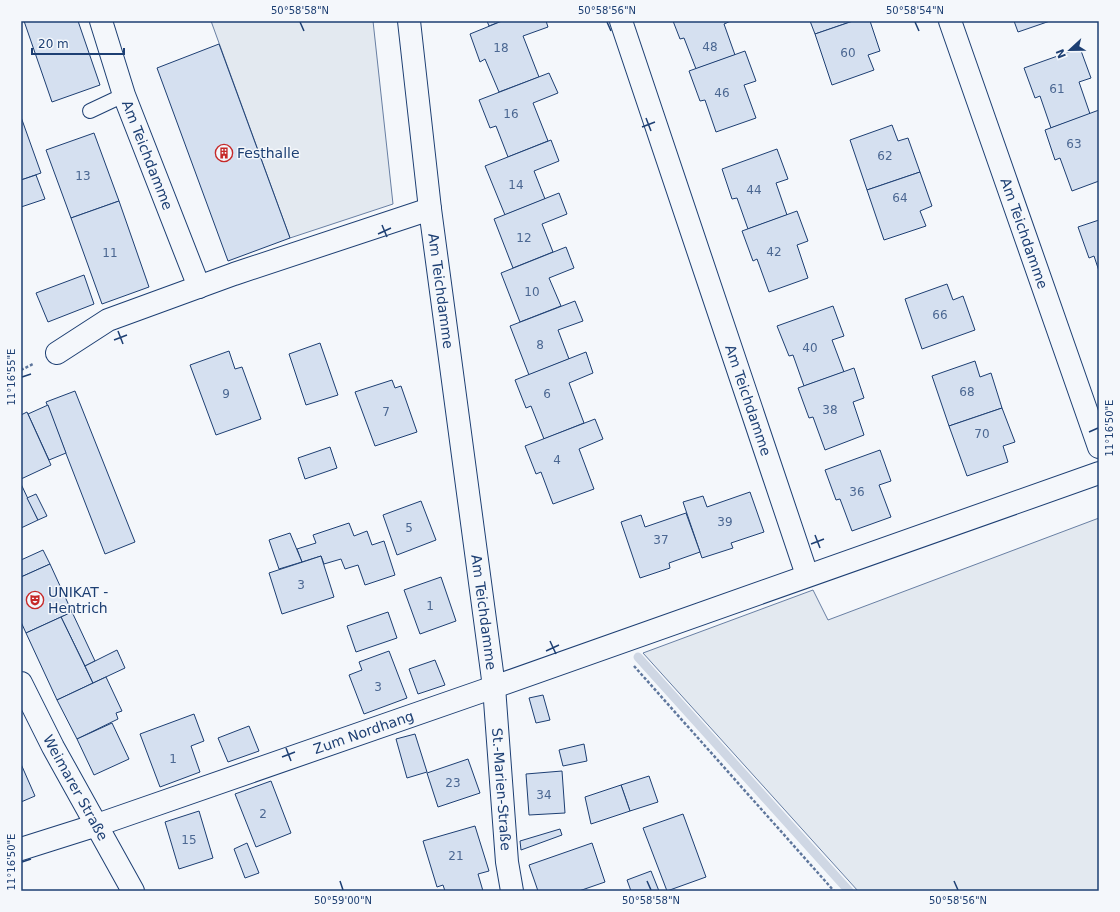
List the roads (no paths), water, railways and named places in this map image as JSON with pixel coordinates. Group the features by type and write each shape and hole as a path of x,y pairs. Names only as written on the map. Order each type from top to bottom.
{"street":[{"name":"Am Teichdamme","path":"101,21 124,95 199,287"},
{"name":"Am Teichdamme","path":"409,21 430,209 494,687 614,643 1099,472"},
{"name":"Am Teichdamme","path":"620,21 807,575"},
{"name":"Am Teichdamme","path":"950,21 1099,446"},
{"path":"57,353 108,320 199,287 430,209"},
{"name":"Weimarer Straße","path":"21,683 53,747 133,891"},
{"name":"Zum Nordhang","path":"21,849 97,825 494,687"},
{"name":"St.-Marien-Straße","path":"494,687 507,862 512,891"}],"lane":[{"path":"90,111 124,95"}],"waterway":[{"path":"638,657 849,891"}],"place":[{"name":"Festhalle","path":"224,153"},
{"name":"UNIKAT - Hentrich","path":"35,600"}]}
